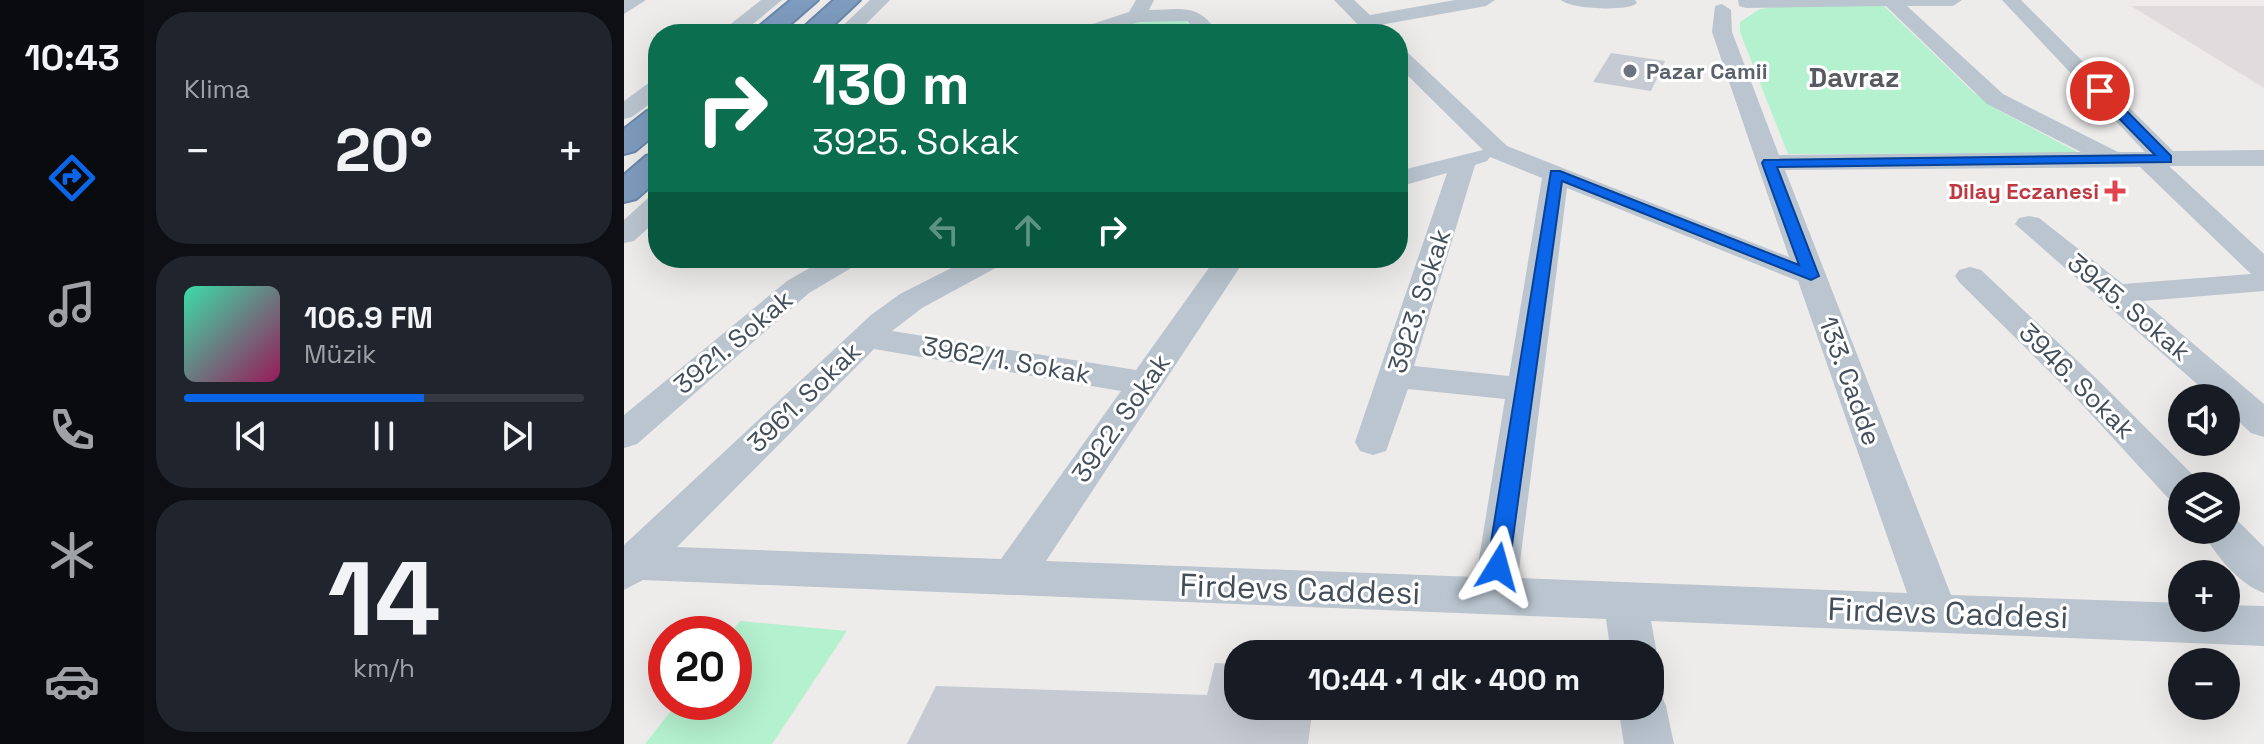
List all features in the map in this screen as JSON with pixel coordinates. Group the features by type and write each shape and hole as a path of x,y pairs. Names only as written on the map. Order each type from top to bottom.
{"highway":[{"path":"776,24 806,0"},
{"path":"820,24 848,0"},
{"path":"624,144 648,125"},
{"path":"624,192 648,172"}],"street":[{"path":"624,8 637,0 651,0"},
{"path":"741,24 773,0"},
{"path":"855,24 881,0"},
{"path":"1343,0 1367,24"},
{"path":"1387,24 1486,0"},
{"path":"1570,0 1628,9"},
{"path":"1745,1 1953,0"},
{"path":"2011,0 2156,159 2264,270"},
{"name":"133. Cadde","path":"1745,1 1744,8 1712,7 1936,613"},
{"path":"1891,1 1995,99 2114,160"},
{"path":"1104,24 1141,8 1190,15 1202,24"},
{"path":"1408,64 1498,151 1811,276"},
{"path":"624,112 648,94"},
{"path":"1408,176 1498,151"},
{"path":"1769,163 2264,158"},
{"name":"3923. Sokak","path":"1373,442 1464,160"},
{"path":"1494,596 1556,174"},
{"path":"624,235 648,213"},
{"name":"3945. Sokak","path":"2029,224 2116,294 2264,424"},
{"name":"3921. Sokak","path":"624,435 787,296 832,268"},
{"name":"3961. Sokak","path":"627,565 895,311 975,268"},
{"name":"3922. Sokak","path":"1012,577 1224,268"},
{"name":"3946. Sokak","path":"1970,276 2089,391 2168,473"},
{"path":"2116,294 2264,282"},
{"name":"3962/1. Sokak","path":"867,337 1145,383"},
{"path":"1395,376 1524,389"},
{"path":"2235,544 2264,575"},
{"name":"Firdevs Caddesi","path":"627,565 2264,626"},
{"path":"1625,601 1632,640"},
{"path":"1645,720 1649,744"}],"shaded area":[{"path":"2131,6 2264,6 2264,88"}],"green space":[{"path":"1883,5 1973,92 1998,110 2079,153 1788,154 1740,32 1740,22 1760,9"},
{"path":"1139,20 1186,21 1189,24 1126,24"},
{"path":"752,622 847,631 772,744 645,744 664,720 752,720"}],"building":[{"name":"Pazar Camii","path":"1611,53 1665,61 1651,91 1593,82"},
{"path":"1215,663 1224,663 1224,720 1311,720 1308,744 907,744 936,686 1207,695"}],"place":[{"name":"Pazar Camii","path":"1630,71"},
{"name":"Dilay Eczanesi","path":"2115,191"}],"district":[{"name":"Davraz","path":"1854,77"}],"route":[{"path":"1498,567 1556,174 1811,276 1769,163 2166,159 2100,91"}]}
